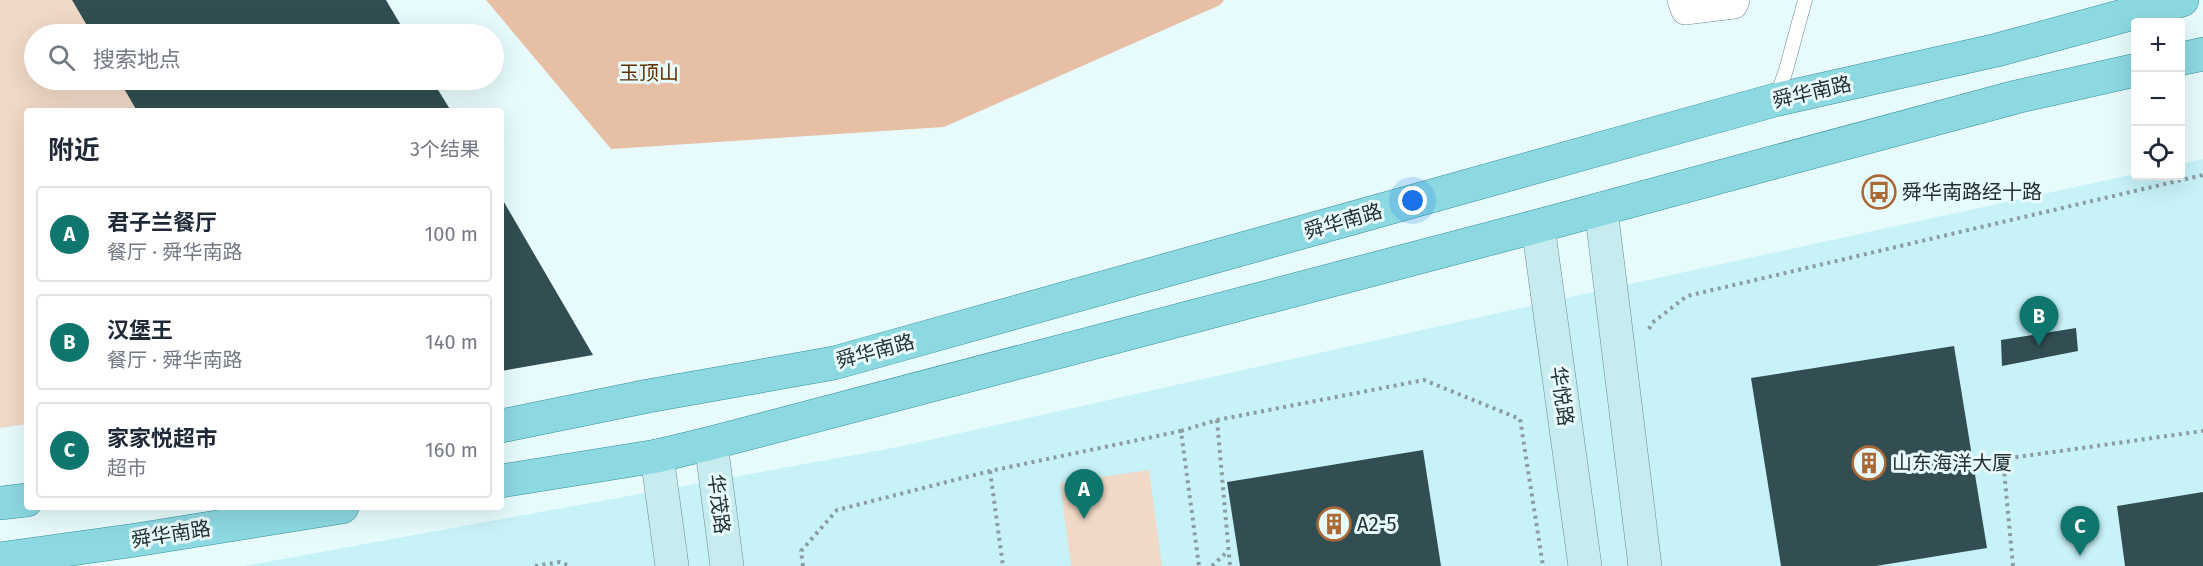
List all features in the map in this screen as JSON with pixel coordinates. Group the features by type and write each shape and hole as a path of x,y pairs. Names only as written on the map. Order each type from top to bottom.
{"main road":[{"name":"舜华南路","path":"504,425 648,396 834,363 1775,100 1997,50 2182,0"},
{"path":"2185,59 2203,54"},
{"path":"504,481 657,456 1538,226 2016,97 2131,71"},
{"path":"0,503 24,500"},
{"name":"舜华南路","path":"0,558 136,540 323,510"}],"street":[{"path":"1681,0 1685,10 1734,5 1736,0"},
{"path":"1601,209 1645,566"},
{"name":"华悦路","path":"1538,226 1585,566"},
{"name":"华茂路","path":"711,442 727,566"},
{"path":"657,456 672,566"}],"lane":[{"path":"1775,100 1786,70 1805,0"}],"path":[{"path":"1648,331 1652,323 1687,296 2203,175"},
{"path":"803,566 801,551 837,510 990,471 1180,431 1216,420 1424,380 1520,419 1543,566"},
{"path":"1216,420 1230,566"},
{"path":"1180,431 1199,566"},
{"path":"2013,566 2003,459 2203,431"},
{"path":"990,471 1003,566"},
{"path":"1212,566 1228,551"},
{"path":"535,566 561,562 570,566"}],"shaded area":[{"path":"0,0 72,0 86,24 24,24 24,90 125,90 135,108 24,108 24,424 0,428"},
{"path":"2203,159 2203,566 244,566 898,447 2131,175 2131,180 2185,180 2185,163"},
{"path":"1149,470 1162,566 1071,566 1060,483"}],"green space":[{"name":"玉顶山","path":"486,0 1224,0 1220,5 944,127 611,149"}],"building":[{"path":"72,0 386,0 400,24 86,24"},
{"path":"125,90 438,90 449,108 135,108"},
{"path":"504,202 593,355 504,370"},
{"path":"2076,328 2078,351 2002,366 2001,340"},
{"name":"山东海洋大厦","path":"1954,346 1987,548 1876,566 1781,566 1751,378"},
{"name":"A2-5","path":"1423,450 1441,566 1240,566 1227,482"},
{"path":"2203,492 2203,566 2125,566 2117,506"}],"place":[{"name":"舜华南路经十路","path":"1879,192"},
{"name":"汉堡王","path":"2039,346"},
{"name":"山东海洋大厦","path":"1869,463"},
{"name":"君子兰餐厅","path":"1084,519"},
{"name":"A2-5","path":"1334,524"},
{"name":"家家悦超市","path":"2080,556"}]}
